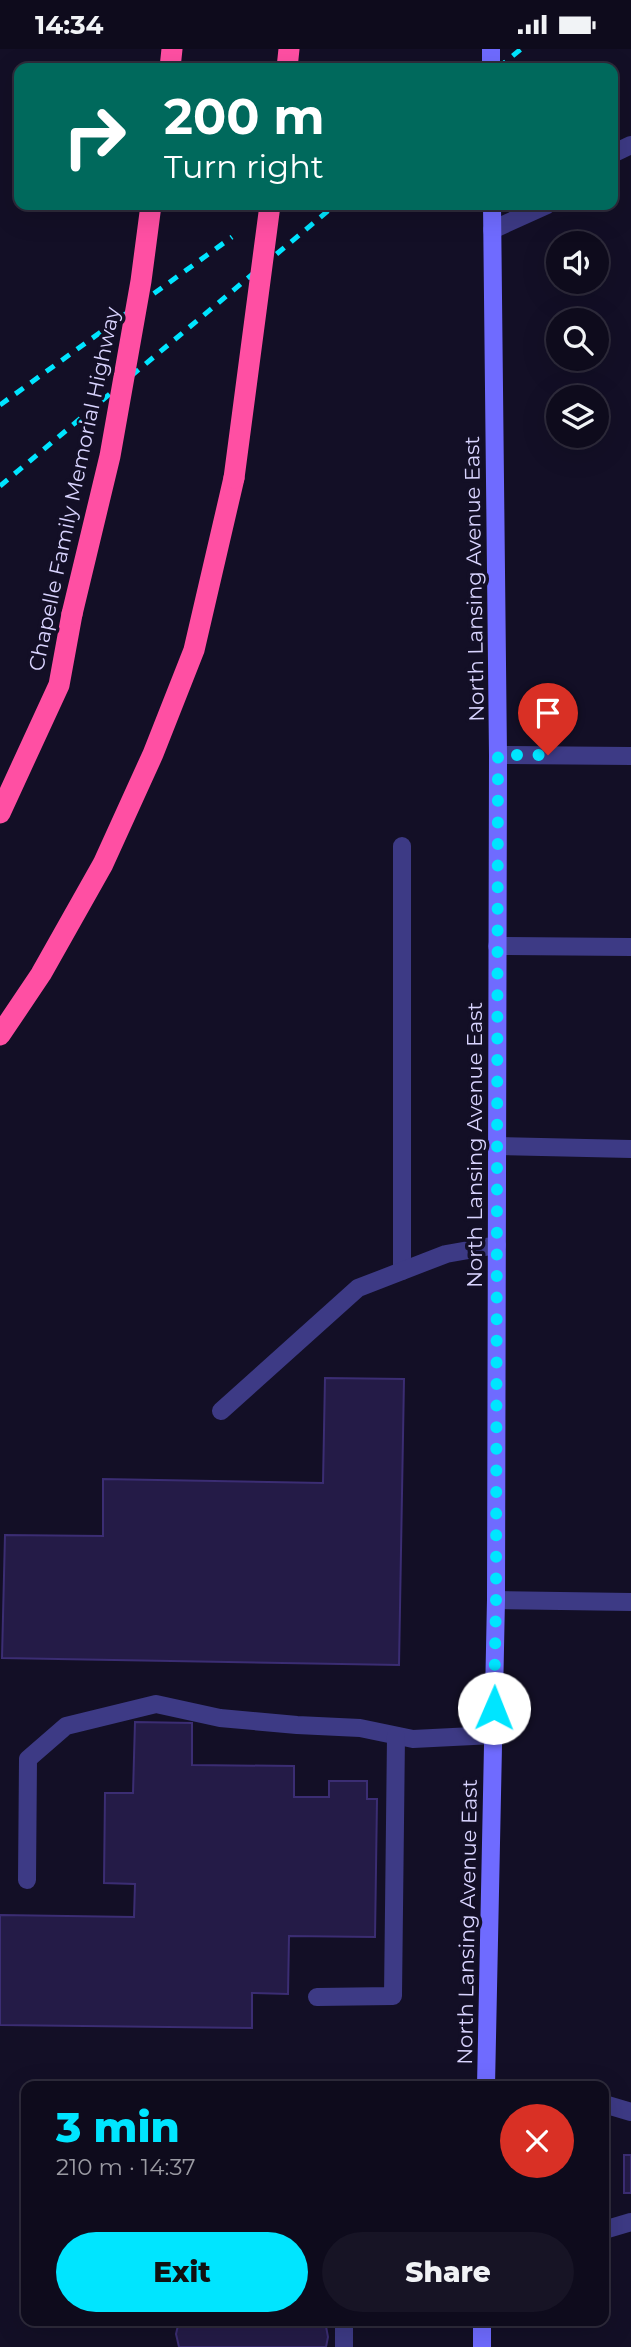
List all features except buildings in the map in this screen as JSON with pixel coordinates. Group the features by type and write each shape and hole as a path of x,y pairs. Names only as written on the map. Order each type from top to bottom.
{"highway":[{"name":"Chapelle Family Memorial Highway","path":"0,813 59,685 72,614 110,456 141,281 150,210"},
{"path":"0,1035 41,975 103,864 153,754 194,650 234,478 269,210"}],"street":[{"name":"North Lansing Avenue East","path":"486,2081 496,1600 498,755 492,210"},
{"path":"492,230 540,210"},
{"path":"498,755 631,757"},
{"path":"402,846 402,1271"},
{"path":"498,946 631,947"},
{"path":"497,1146 631,1149"},
{"path":"221,1411 358,1288 446,1254 497,1245"},
{"path":"496,1600 631,1602"},
{"path":"27,1880 28,1759 66,1726 156,1703 220,1718 360,1728 413,1739 493,1735"},
{"path":"317,1997 393,1996 396,1736"},
{"path":"609,2105 631,2112"},
{"path":"609,2229 631,2222"},
{"path":"344,2326 344,2347"},
{"path":"482,2326 482,2347"}],"railway":[{"path":"504,63 521,49"},
{"path":"0,486 329,210"},
{"path":"0,405 232,237"}],"route":[{"path":"494,1708 498,755 548,755"}]}
